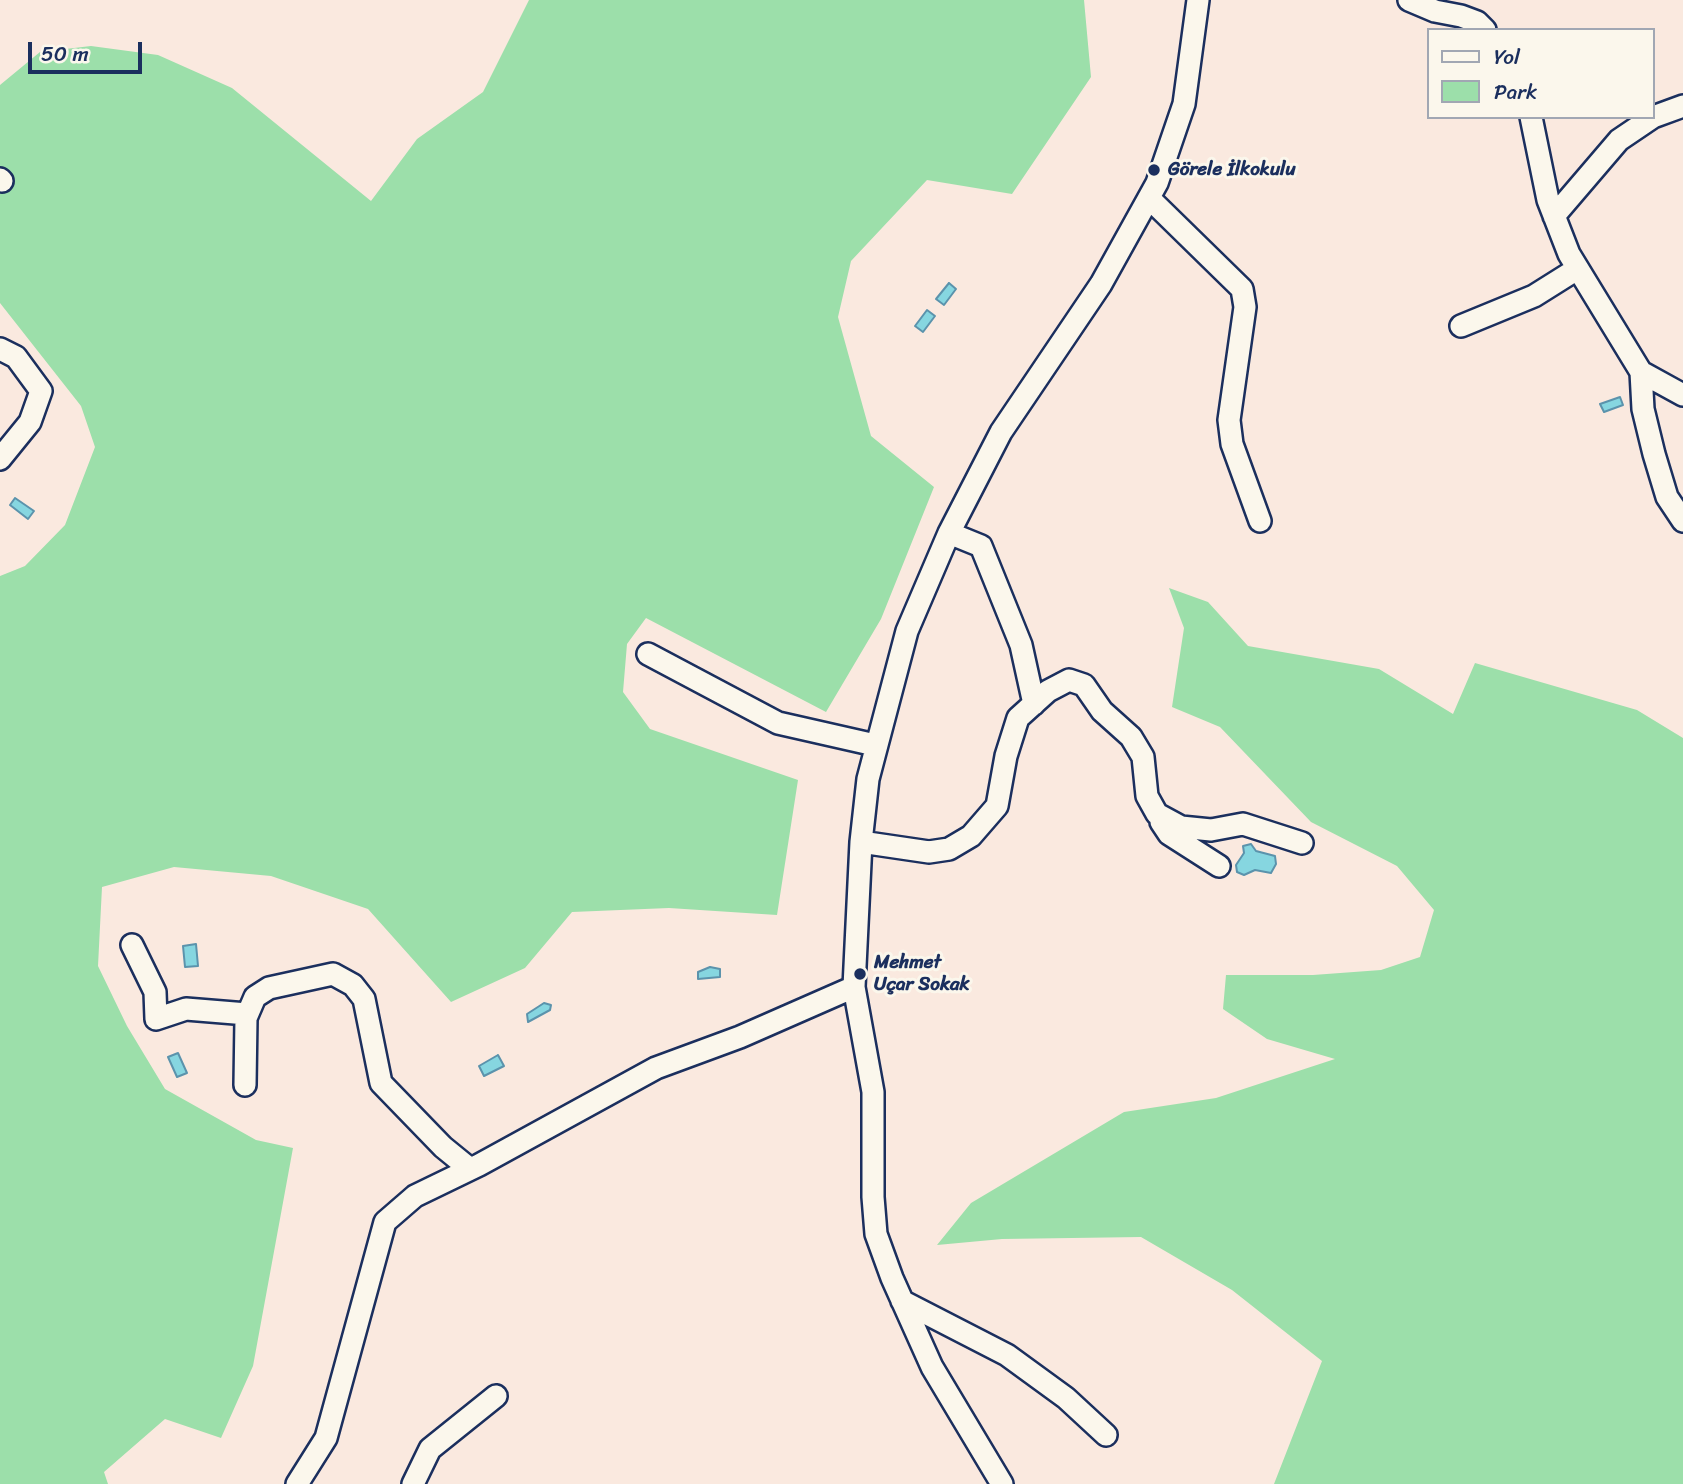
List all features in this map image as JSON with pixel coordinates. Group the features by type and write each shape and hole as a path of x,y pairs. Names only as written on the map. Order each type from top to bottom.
{"street":[{"path":"1002,1484 932,1367 902,1301 877,1234 873,1197 873,1092 855,987 861,842 875,745 907,632 949,533 1001,432 1101,284 1149,198 1172,146 1184,104 1198,0"},
{"path":"1409,0 1435,11 1467,8 1483,28"},
{"path":"1655,116 1683,106"},
{"path":"1531,119 1554,216 1577,269 1641,372 1643,409 1654,454 1667,497 1683,521"},
{"path":"1554,216 1619,140 1650,119"},
{"path":"1149,198 1242,289 1245,307 1229,420 1232,444 1259,521"},
{"path":"1461,326 1534,296 1577,269"},
{"path":"0,349 16,357 41,391 30,422 0,458"},
{"path":"1641,372 1683,395"},
{"path":"949,533 981,546 1021,645 1034,704"},
{"path":"648,654 778,723 875,745"},
{"path":"861,842 929,852 949,849 971,836 997,806 1006,756 1018,718 1069,680 1084,685 1102,710 1131,737 1143,757 1147,796 1169,834 1219,866"},
{"path":"1157,814 1181,827 1211,830 1244,824 1302,844"},
{"path":"132,945 155,992 156,1019 186,1009 247,1014"},
{"path":"245,1085 247,1014 255,997 269,988 333,974 353,985 364,999 371,1023 381,1083 443,1147 470,1169"},
{"path":"297,1484 326,1438 385,1222 415,1196 656,1068 740,1037 855,987"},
{"path":"902,1301 1007,1355 1066,1398 1106,1435"},
{"path":"413,1484 430,1449 496,1396"}],"green space":[{"path":"529,0 1084,0 1091,77 1012,194 927,180 851,261 838,317 871,436 934,487 881,619 826,712 646,618 627,644 623,692 650,729 798,780 777,915 669,908 572,912 525,968 451,1002 368,909 271,876 174,867 102,887 98,966 127,1026 165,1089 256,1140 293,1148 253,1366 221,1438 165,1419 104,1472 108,1484 0,1484 0,576 25,566 65,525 95,447 81,406 0,303 0,85 40,52 91,46 158,55 232,88 371,201 417,139 483,92"},
{"path":"1169,588 1208,602 1248,646 1379,669 1453,714 1475,663 1637,710 1683,738 1683,1484 1274,1484 1322,1361 1232,1290 1141,1237 1002,1239 937,1245 971,1203 1124,1112 1216,1098 1335,1059 1267,1039 1223,1009 1226,975 1313,975 1381,970 1420,957 1434,910 1397,866 1311,822 1220,727 1172,707 1184,628"}],"water":[{"path":"949,283 956,289 944,305 936,299"},
{"path":"927,310 935,316 923,332 915,326"},
{"path":"1620,397 1623,405 1604,412 1600,404"},
{"path":"15,498 34,511 28,519 10,505"},
{"path":"1251,844 1256,851 1275,856 1276,864 1271,873 1255,870 1244,875 1237,872 1236,865 1244,853 1243,846"},
{"path":"196,944 198,966 185,967 183,946"},
{"path":"710,967 720,969 720,977 698,979 698,972"},
{"path":"544,1003 551,1005 550,1010 528,1022 527,1014"},
{"path":"178,1053 187,1073 177,1077 168,1057"},
{"path":"498,1055 504,1066 484,1076 479,1066"}],"place":[{"name":"Görele İlkokulu","path":"1154,170"},
{"name":"Mehmet Uçar Sokak","path":"860,974"}]}
